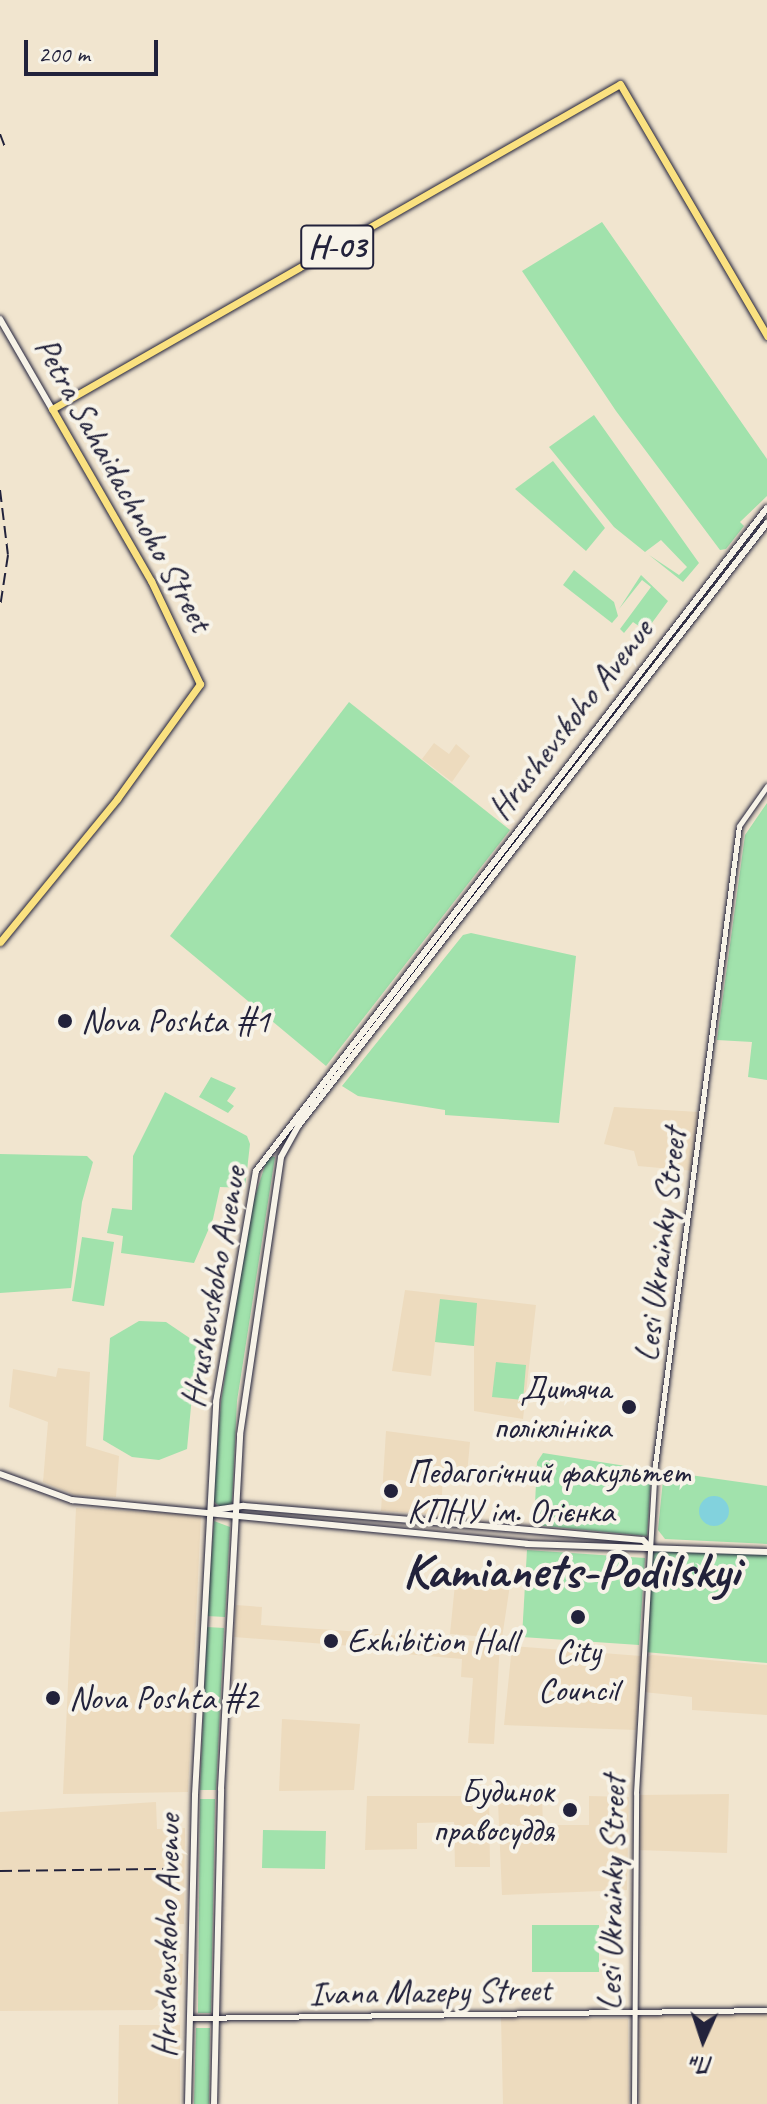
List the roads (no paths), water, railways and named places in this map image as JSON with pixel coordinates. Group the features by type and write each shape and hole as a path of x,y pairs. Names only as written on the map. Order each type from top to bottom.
{"main road":[{"name":"Н-03","path":"52,409 620,84 767,336"},
{"name":"Petra Sahaidachnoho Street","path":"0,319 199,675 198,690 144,763 0,942"},
{"name":"Hrushevskoho Avenue","path":"188,2104 195,1789 216,1402 251,1186 261,1160 767,508"},
{"name":"Hrushevskoho Avenue","path":"214,2104 235,1516 250,1347 277,1177 287,1143 767,523"},
{"path":"0,1474 72,1500 527,1544 643,1552 650,1547 767,1552"},
{"path":"209,1511 236,1506 643,1540 650,1547"}],"street":[{"name":"Lesi Ukrainky Street","path":"634,2104 632,2013 636,1793 655,1465 739,826 767,786"},
{"name":"Ivana Mazepy Street","path":"190,2018 767,2010"}],"water":[{"path":"714,1496 720,1497 728,1505 728,1517 720,1525 714,1526 708,1525 700,1517 699,1511 700,1505 708,1497"}],"railway":[{"path":"0,134 5,147"},
{"path":"0,490 8,555 0,607"},
{"path":"0,1871 175,1869"}],"place":[{"name":"Nova Poshta #1","path":"65,1021"},
{"name":"Дитяча поліклініка","path":"629,1407"},
{"name":"Педагогічний факультет КПНУ ім. Огієнка","path":"391,1491"},
{"name":"City Council","path":"578,1617"},
{"name":"Exhibition Hall","path":"331,1641"},
{"name":"Nova Poshta #2","path":"53,1698"},
{"name":"Будинок правосуддя","path":"570,1810"}],"district":[{"name":"Kamianets-Podilskyi","path":"571,1571"}]}
